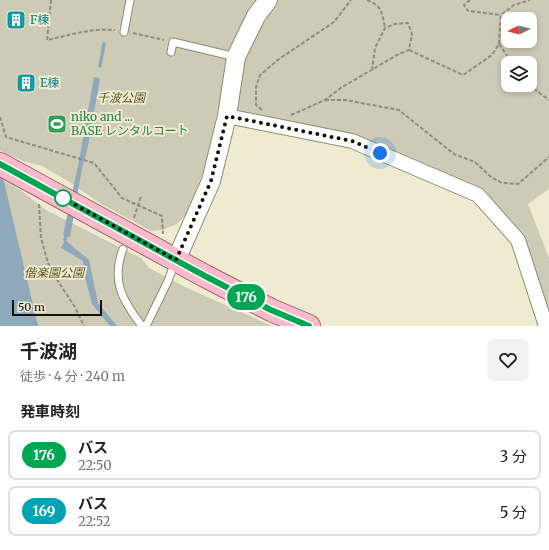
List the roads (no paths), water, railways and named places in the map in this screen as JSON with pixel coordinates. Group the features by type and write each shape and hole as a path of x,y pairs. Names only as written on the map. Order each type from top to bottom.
{"main road":[{"path":"8,168 271,310 309,326"}],"street":[{"path":"176,260 211,181 227,116 236,57 256,16 268,0"},
{"path":"227,116 352,141 478,195 518,240 546,326"}],"lane":[{"path":"124,32 130,0"},
{"path":"171,52 173,42 236,57"},
{"path":"123,249 119,260 119,286 123,299 142,326"},
{"path":"146,326 176,260"}],"water":[{"path":"94,77 100,79 70,237 63,235 78,166"},
{"path":"0,167 4,182 38,326 0,326"},
{"path":"65,240 89,260 98,303 117,326 110,326 92,304 85,277 83,261 61,248"}],"waterway":[{"path":"100,66 104,44"},
{"path":"65,240 66,236"}],"place":[{"name":"F棟","path":"16,20"},
{"name":"E棟","path":"26,83"},
{"name":"niko and ... BASE レンタルコート","path":"57,124"}],"park label":[{"name":"千波公園","path":"121,98"},
{"name":"偕楽園公園","path":"54,273"}]}
